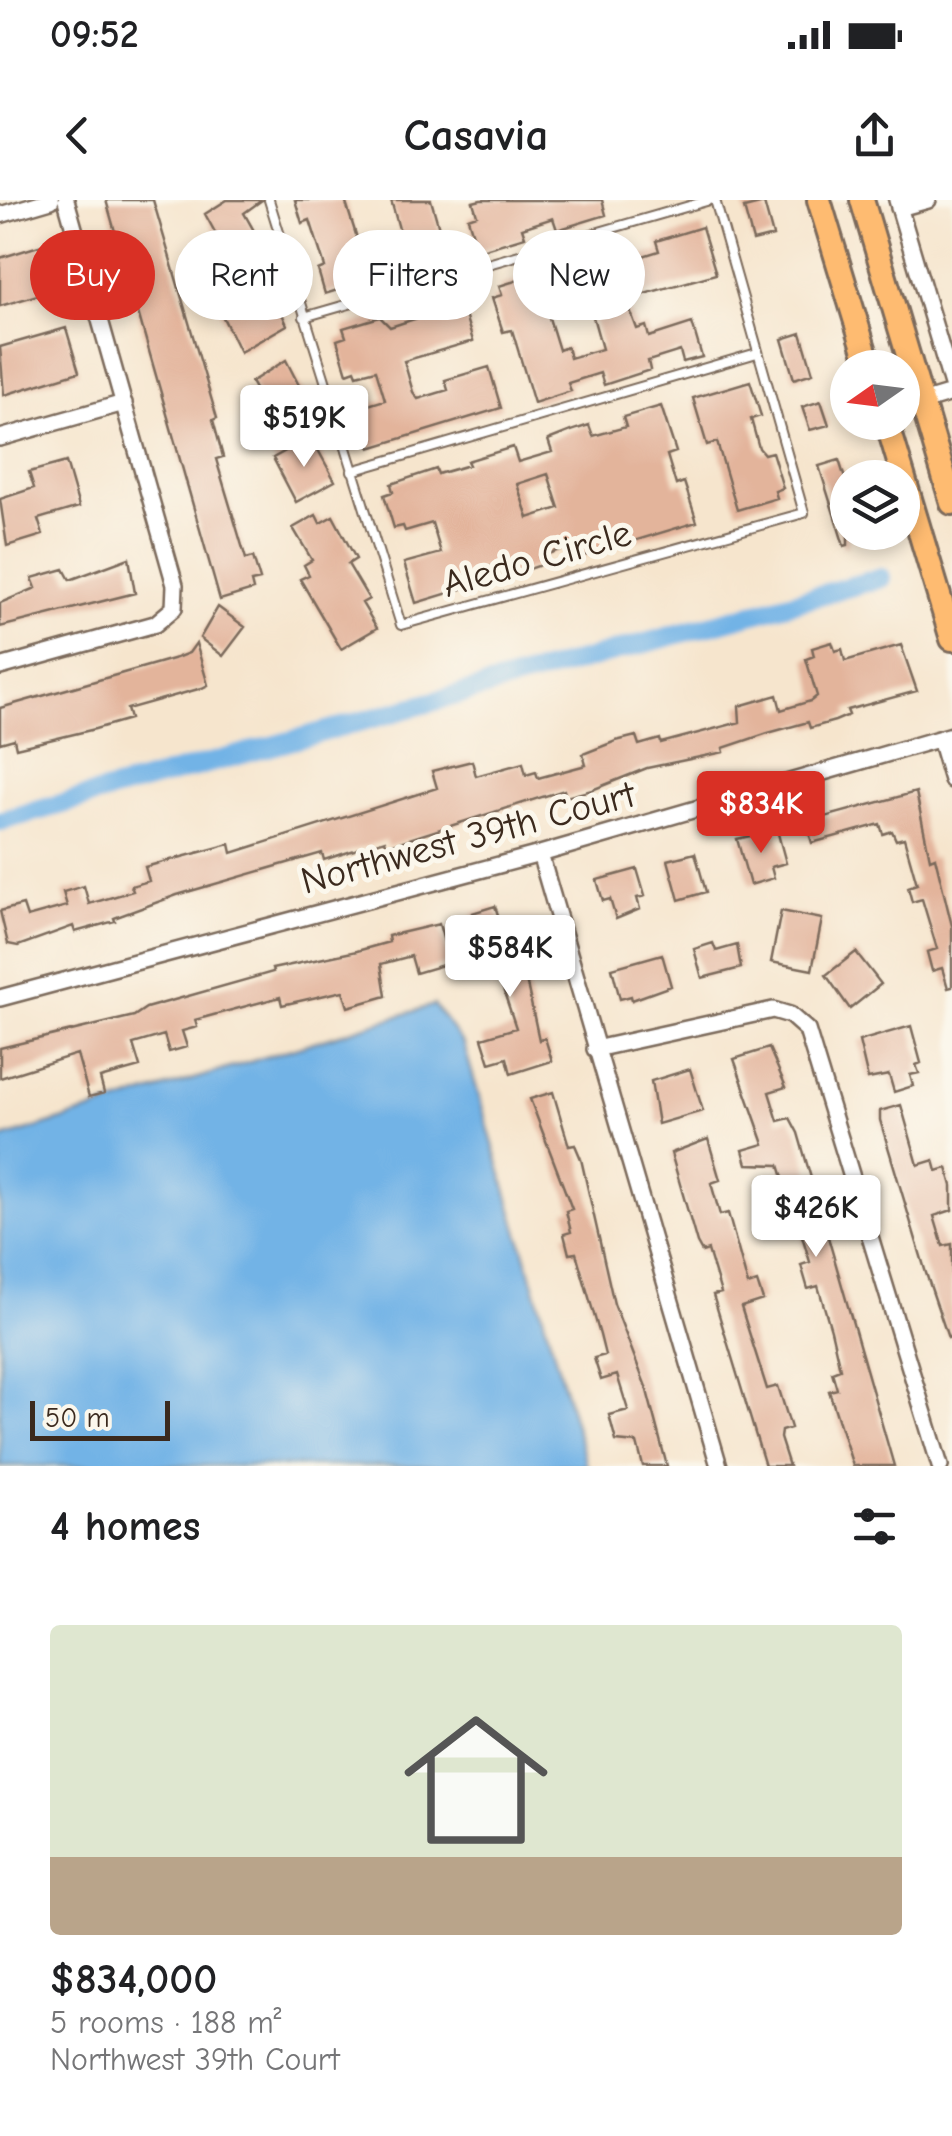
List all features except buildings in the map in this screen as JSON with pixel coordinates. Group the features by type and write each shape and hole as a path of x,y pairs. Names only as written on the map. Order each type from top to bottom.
{"main road":[{"path":"819,200 865,350"},
{"path":"862,200 899,350"},
{"path":"920,425 952,503"},
{"path":"892,440 952,639"}],"street":[{"path":"0,215 51,200"},
{"path":"0,667 155,624 174,608 175,585 66,200"},
{"path":"928,200 898,204 952,385"},
{"path":"920,403 952,393"},
{"path":"0,438 124,403"},
{"path":"946,737 952,780"},
{"name":"Northwest 39th Court","path":"0,998 540,854 946,737"},
{"path":"540,854 719,1466"},
{"path":"596,1049 774,1010 790,1015 807,1030 940,1466"}],"lane":[{"name":"Aledo Circle","path":"269,200 278,230"},
{"name":"Aledo Circle","path":"305,320 402,625 804,513 712,200"},
{"path":"313,314 712,200"},
{"path":"352,471 758,353"}],"water":[{"path":"434,1005 464,1045 587,1466 0,1466 0,1139"}],"waterway":[{"path":"0,821 881,578"}]}
